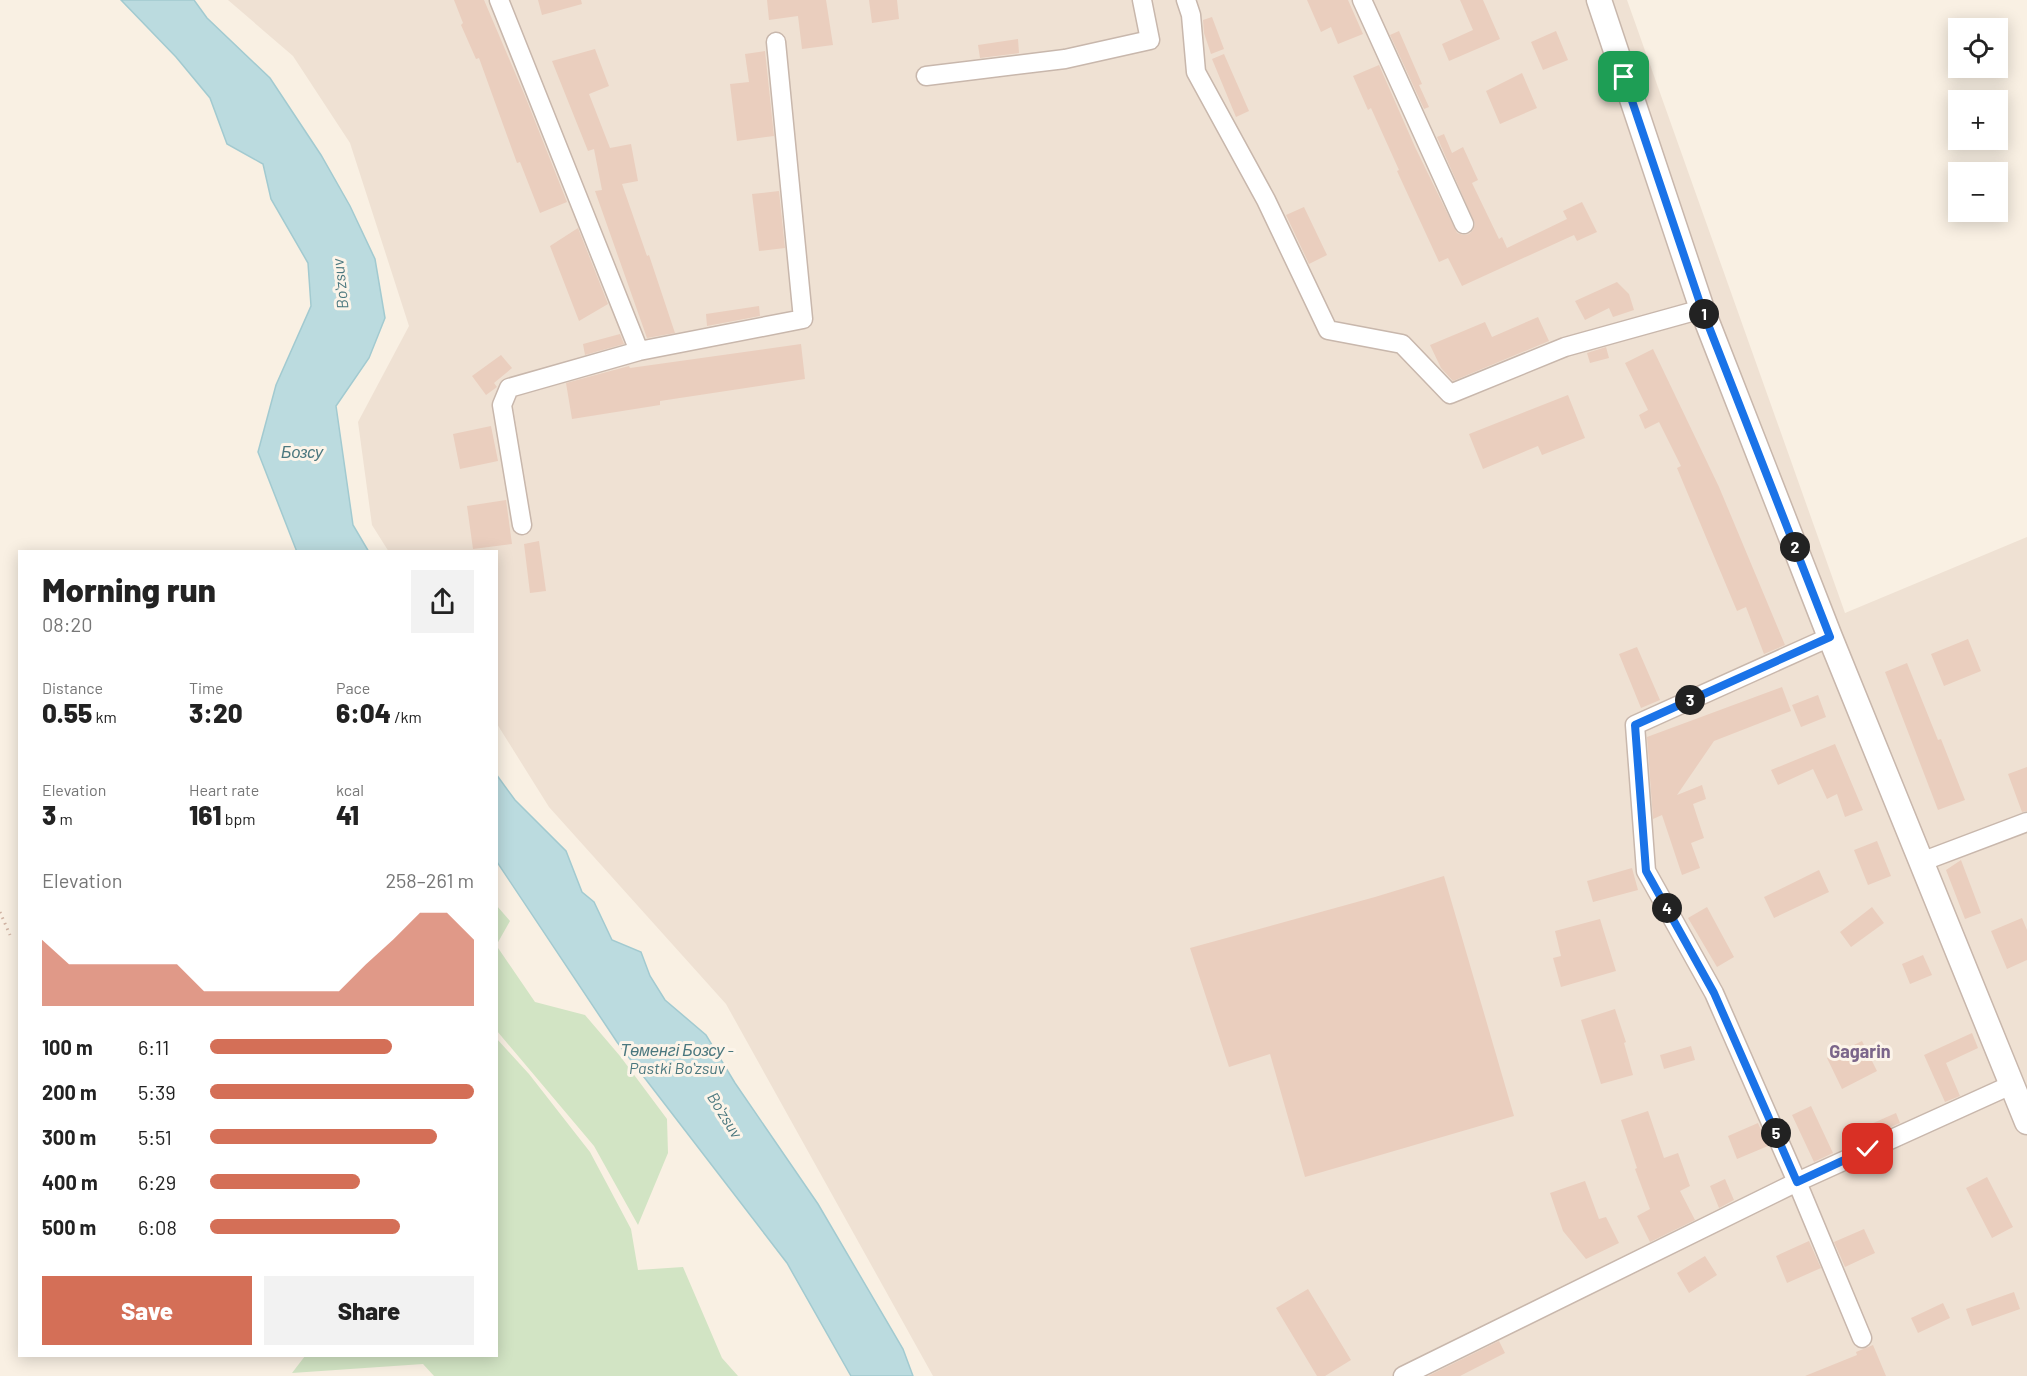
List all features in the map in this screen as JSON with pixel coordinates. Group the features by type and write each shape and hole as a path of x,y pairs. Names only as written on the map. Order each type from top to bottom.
{"street":[{"path":"499,0 639,351"},
{"path":"926,76 1065,59 1150,40 1142,0"},
{"path":"1186,0 1191,15 1196,72 1266,200 1328,330 1402,344 1450,394 1565,347 1702,309"},
{"path":"1362,0 1464,224"},
{"path":"1599,0 1702,309 1830,637 2027,1122"},
{"path":"522,525 502,405 509,388 639,351 803,319 776,42"},
{"path":"1830,637 1635,725 1646,871 1714,993 1862,1338"},
{"path":"1921,862 2027,822"},
{"path":"1403,1376 1797,1182 2011,1084"}],"path":[{"path":"0,912 10,935"}],"shaded area":[{"name":"Gagarin","path":"228,0 1627,0 1845,613 2027,537 2027,1376 933,1376 726,1004 549,807 498,726 498,550 388,550 372,525 358,422 409,326 350,143 293,56"}],"green space":[{"path":"498,907 510,921 498,942"},
{"path":"498,948 535,1002 585,1015 620,1056 667,1119 668,1153 638,1225 594,1146 498,1032"},
{"path":"498,1040 529,1074 590,1152 631,1229 638,1270 683,1267 722,1358 738,1376 434,1376 423,1364 292,1373 304,1357 498,1357"}],"water":[{"name":"Бозсу","path":"121,0 194,0 207,18 270,78 321,155 350,206 375,259 385,318 369,358 336,406 353,525 368,550 296,550 258,452 276,385 311,306 308,263 271,199 263,164 227,144 210,98 176,57"},
{"name":"Төменгі Бозсу - Pastki Boʻzsuv","path":"498,777 515,800 566,851 582,892 594,902 612,940 641,952 650,976 665,1000 706,1035 735,1083 818,1204 903,1349 913,1376 851,1376 787,1263 617,1042 498,864"}],"building":[{"path":"454,0 484,0 567,202 540,213 520,162 517,163 479,58 476,59 461,25 463,23"},
{"path":"538,0 581,0 582,4 542,15"},
{"path":"767,0 826,0 833,45 802,49 798,16 769,20"},
{"path":"869,0 897,0 899,19 872,23"},
{"path":"1307,0 1348,0 1363,34 1338,44 1331,27 1321,32"},
{"path":"1460,0 1483,0 1500,39 1449,61 1442,44 1473,30"},
{"path":"1212,17 1224,49 1211,54 1204,33 1203,20"},
{"path":"1399,31 1422,84 1419,85 1429,107 1424,109 1390,35"},
{"path":"1556,31 1568,60 1543,70 1531,42"},
{"path":"1018,39 1019,53 980,58 978,45"},
{"path":"595,49 609,86 589,94 610,148 631,144 638,181 622,184 675,333 647,338 595,191 602,190 594,149 588,151 552,61"},
{"path":"765,51 774,136 737,141 730,84 749,82 745,54"},
{"path":"1224,54 1249,111 1236,117 1212,59"},
{"path":"1379,65 1415,147 1457,233 1469,234 1475,224 1437,137 1444,134 1452,153 1463,147 1478,180 1472,183 1499,239 1502,237 1507,248 1567,219 1563,211 1582,202 1597,232 1577,241 1574,235 1462,286 1448,258 1439,262 1371,108 1368,110 1353,76"},
{"path":"1522,73 1537,108 1500,124 1486,91"},
{"path":"779,191 785,248 759,251 752,194"},
{"path":"1304,207 1327,255 1309,264 1286,215"},
{"path":"578,228 608,304 579,321 550,246"},
{"path":"1617,282 1629,294 1634,310 1613,317 1609,308 1585,320 1575,301"},
{"path":"759,306 760,316 707,326 706,314"},
{"path":"1538,317 1549,341 1453,381 1441,368 1430,345 1485,322 1492,337"},
{"path":"620,334 624,344 585,355 583,344"},
{"path":"801,344 805,379 660,401 660,405 572,419 566,383 629,366 630,368"},
{"path":"1606,347 1609,358 1590,363 1587,353"},
{"path":"1653,349 1719,487 1785,645 1764,654 1746,607 1737,611 1677,468 1681,466 1659,422 1645,429 1639,415 1648,410 1625,363"},
{"path":"501,355 512,368 494,383 497,387 486,395 472,376"},
{"path":"1568,395 1585,438 1542,455 1538,446 1483,469 1469,434"},
{"path":"491,426 498,461 460,469 453,434"},
{"path":"506,500 512,544 473,549 467,506"},
{"path":"539,541 546,591 530,593 524,544"},
{"path":"1968,639 1981,671 1944,686 1931,654"},
{"path":"1637,647 1660,700 1641,708 1619,654"},
{"path":"1907,663 1965,800 1938,810 1885,672"},
{"path":"1782,687 1791,711 1714,741 1677,795 1702,785 1706,799 1693,804 1704,838 1691,843 1700,868 1682,875 1662,815 1653,819 1647,737"},
{"path":"1818,695 1826,717 1801,727 1792,705"},
{"path":"1835,744 1863,810 1845,817 1837,794 1827,799 1813,769 1778,785 1771,770"},
{"path":"2027,767 2027,811 2022,812 2008,774"},
{"path":"1877,841 1891,876 1868,885 1854,850"},
{"path":"1961,860 1981,913 1965,919 1946,870"},
{"path":"1632,868 1638,890 1593,902 1587,881"},
{"path":"1819,870 1829,892 1774,918 1764,897"},
{"path":"1444,876 1514,1116 1305,1177 1270,1054 1229,1067 1190,948"},
{"path":"1707,907 1734,957 1717,967 1688,918"},
{"path":"1872,907 1884,923 1851,947 1840,932"},
{"path":"2022,918 2027,930 2027,960 2007,969 1991,931"},
{"path":"1600,919 1616,971 1561,987 1553,958 1561,956 1555,931"},
{"path":"1923,955 1932,975 1910,984 1902,964"},
{"path":"1615,1009 1626,1042 1624,1043 1633,1075 1601,1084 1581,1020"},
{"path":"1972,1033 1978,1048 1946,1063 1960,1096 1945,1102 1924,1055"},
{"path":"1862,1041 1877,1071 1842,1089 1827,1058"},
{"path":"1691,1046 1695,1060 1664,1069 1660,1055"},
{"path":"1811,1106 1833,1153 1814,1162 1792,1115"},
{"path":"1648,1111 1664,1158 1678,1153 1690,1186 1680,1191 1695,1220 1650,1242 1637,1216 1650,1209 1635,1169 1637,1168 1621,1120"},
{"path":"1896,1113 1900,1123 1875,1134 1871,1124"},
{"path":"1758,1123 1768,1146 1737,1159 1728,1136"},
{"path":"1987,1177 2013,1227 1992,1238 1966,1188"},
{"path":"1725,1179 1734,1200 1719,1208 1710,1186"},
{"path":"1585,1181 1599,1219 1606,1217 1619,1243 1586,1259 1563,1231 1550,1193"},
{"path":"1864,1229 1875,1253 1845,1267 1834,1242"},
{"path":"1809,1241 1821,1268 1787,1283 1776,1256"},
{"path":"1705,1256 1717,1275 1689,1293 1677,1273"},
{"path":"1308,1289 1351,1360 1325,1376 1317,1376 1276,1308"},
{"path":"2014,1292 2020,1309 1972,1326 1966,1309"},
{"path":"1943,1303 1950,1318 1918,1333 1911,1318"},
{"path":"1499,1341 1505,1353 1460,1376 1428,1376"},
{"path":"1873,1345 1886,1376 1805,1376 1857,1355 1856,1352"}],"district":[{"name":"Gagarin","path":"1860,1052"}],"route":[{"path":"1624,77 1702,309 1830,637 1635,725 1646,871 1714,993 1797,1182 1868,1149"}],"water label":[{"name":"Boʻzsuv","path":"340,284"},
{"name":"Boʻzsuv","path":"725,1115"}]}
